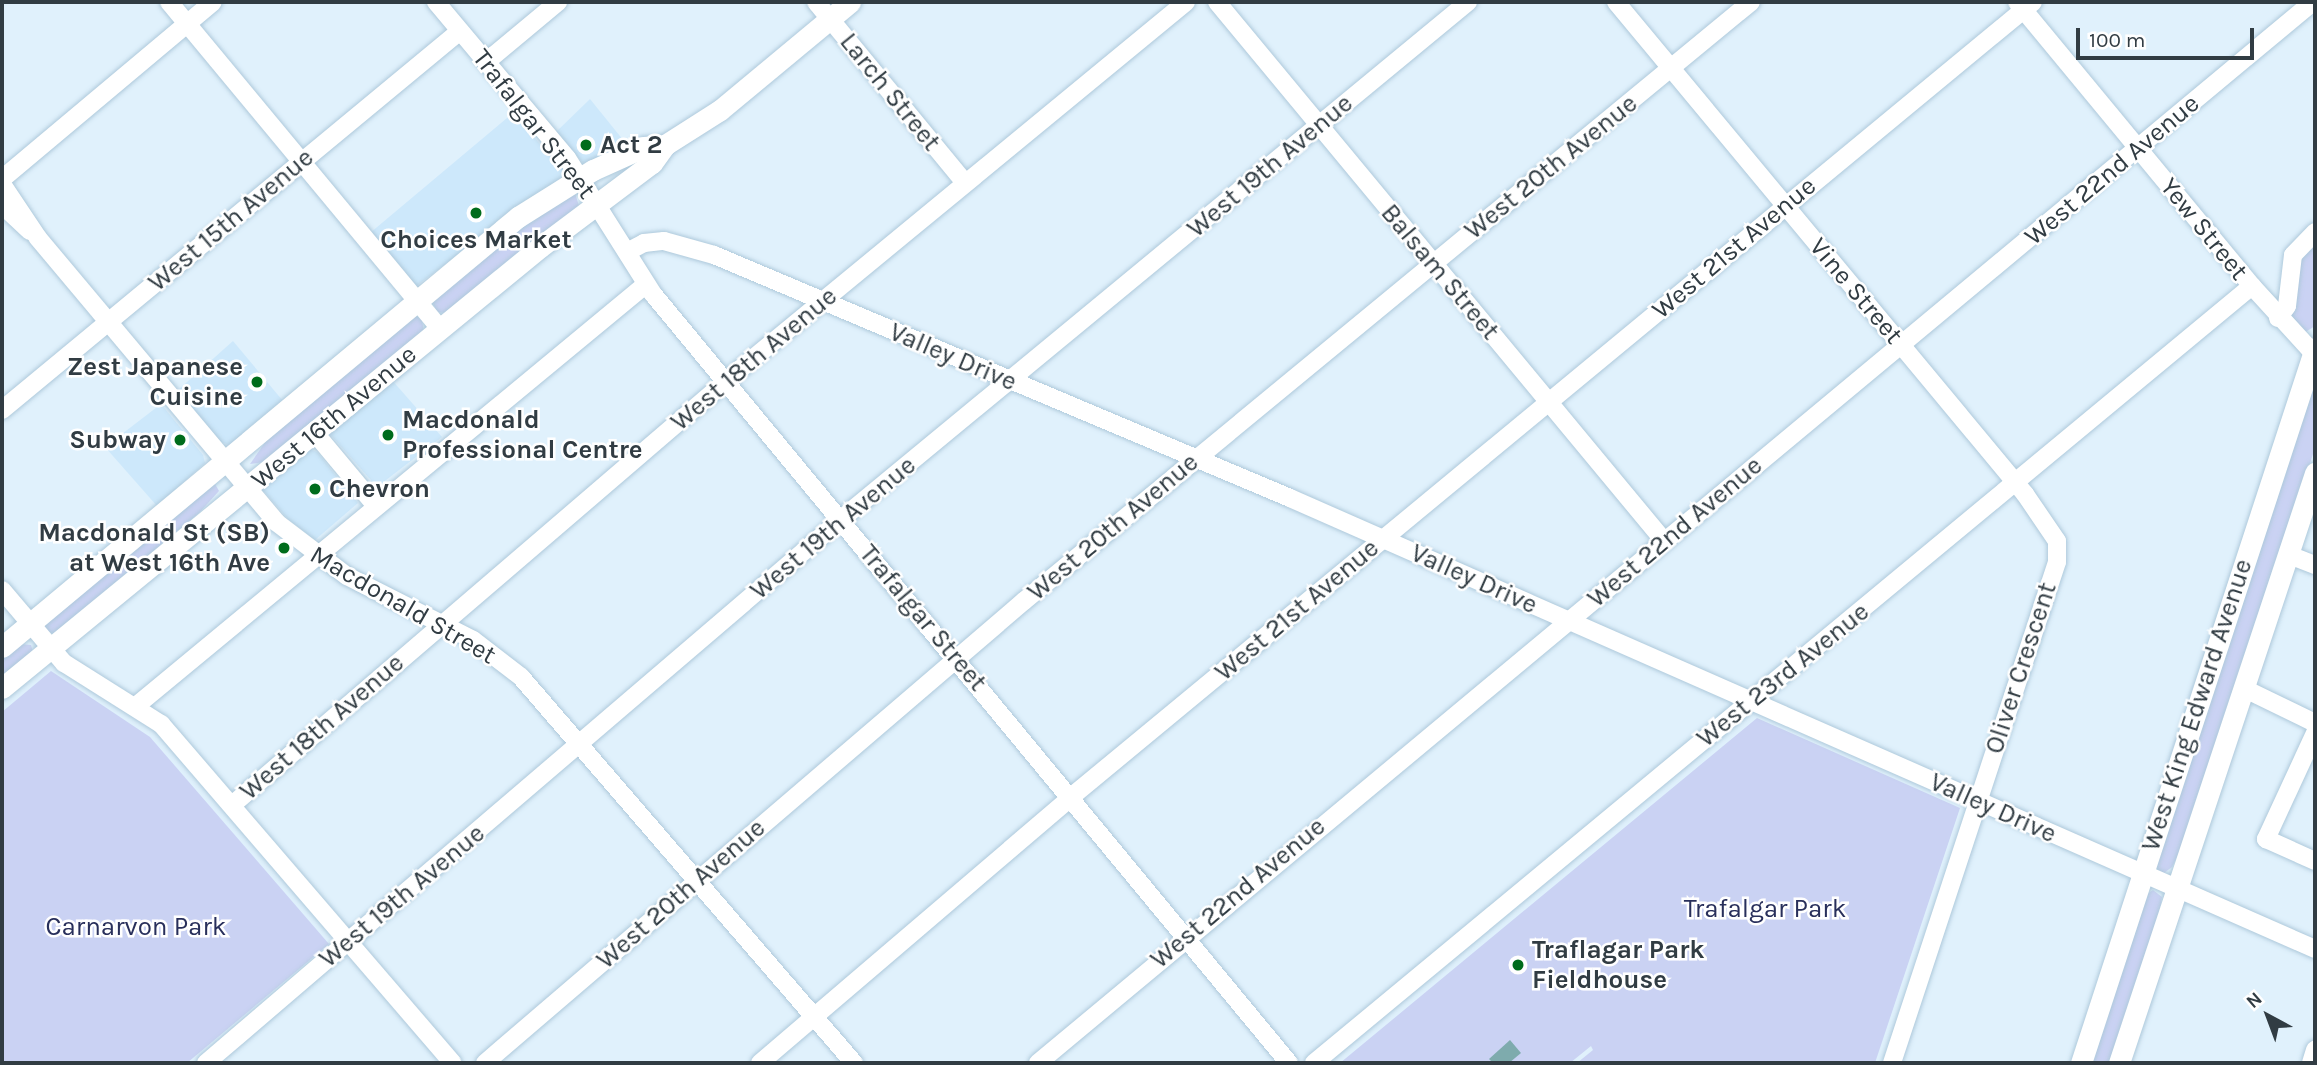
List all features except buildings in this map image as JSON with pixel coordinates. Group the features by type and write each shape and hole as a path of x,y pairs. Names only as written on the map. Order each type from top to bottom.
{"main road":[{"name":"West 16th Avenue","path":"2,688 247,490 440,328 596,203 652,163 665,145 720,110 850,2"},
{"name":"West 16th Avenue","path":"2,647 518,217 580,177 644,147 665,145"},
{"name":"West King Edward Avenue","path":"2081,1063 2315,352"},
{"name":"West King Edward Avenue","path":"2119,1063 2315,473"}],"street":[{"path":"169,2 440,328"},
{"path":"2,181 213,2"},
{"name":"Trafalgar Street","path":"436,2 580,177 645,285 1290,1063"},
{"path":"486,62 558,2"},
{"name":"Larch Street","path":"816,2 965,183"},
{"name":"West 18th Avenue","path":"232,805 821,302 1186,2"},
{"name":"Balsam Street","path":"1217,2 1664,541"},
{"name":"West 19th Avenue","path":"206,1063 841,520 1468,2"},
{"name":"Vine Street","path":"1616,2 2015,482"},
{"name":"West 20th Avenue","path":"485,1063 956,659 1751,2"},
{"name":"West 22nd Avenue","path":"1038,1063 1185,937 2313,2"},
{"name":"Yew Street","path":"2025,4 2138,148 2252,286 2278,317 2315,352"},
{"name":"West 21st Avenue","path":"760,1063 1071,797 2025,4"},
{"name":"West 15th Avenue","path":"2,410 460,31"},
{"name":"Macdonald Street","path":"2,181 38,238 247,490 315,556 473,640 521,677 855,1063"},
{"name":"Macdonald Street","path":"2,205 38,238"},
{"path":"2278,317 2287,306 2293,255 2315,232"},
{"name":"Valley Drive","path":"627,253 644,243 676,243 821,302 1383,539 2315,948"},
{"path":"136,706 375,505 645,285"},
{"name":"West 23rd Avenue","path":"1314,1063 2252,286"},
{"path":"314,432 375,505"},
{"name":"Oliver Crescent","path":"1892,1063 2057,562 2054,532 2015,482"},
{"path":"2289,555 2315,565"},
{"path":"2,590 64,663 162,724 453,1063"},
{"path":"2245,689 2315,723"},
{"path":"2315,733 2266,839 2315,861"},
{"path":"2311,1063 2315,1049"}],"shaded area":[{"path":"590,99 628,146 583,163 556,132"},
{"path":"513,113 546,151 553,152 565,172 563,176 416,286 370,233"},
{"path":"233,341 283,401 229,445 219,441 178,390"},
{"path":"391,379 442,437 377,487 330,434"},
{"path":"161,404 203,455 205,463 157,506 105,447"},
{"path":"309,449 317,452 358,503 315,540 288,519 263,490"},
{"path":"1510,1040 1521,1053 1509,1063 1493,1063 1489,1059"}],"green space":[{"path":"575,193 579,206 446,313 437,312 432,301 530,214"},
{"path":"2315,239 2315,326 2304,333 2291,319 2296,262"},
{"path":"414,315 422,320 424,332 264,462 250,464 266,441"},
{"path":"2315,369 2315,448 2186,839 2172,867 2164,873 2157,870 2157,862"},
{"path":"215,484 219,491 199,513 54,633 47,632 44,624"},
{"path":"20,644 31,645 33,652 2,683 2,656"},
{"name":"Carnarvon Park","path":"51,671 150,737 329,944 187,1063 2,1063 2,712"},
{"name":"Trafalgar Park","path":"1757,718 1960,808 1875,1063 1577,1063 1593,1050 1591,1046 1570,1063 1340,1063"},
{"path":"2153,890 2162,897 2156,930 2112,1063 2086,1063 2147,894"}],"place":[{"name":"Act 2","path":"586,145"},
{"name":"Choices Market","path":"476,213"},
{"name":"Zest Japanese Cuisine","path":"257,382"},
{"name":"Macdonald Professional Centre","path":"388,435"},
{"name":"Subway","path":"180,440"},
{"name":"Chevron","path":"315,489"},
{"name":"Macdonald St (SB) at West 16th Ave","path":"284,548"},
{"name":"Traflagar Park Fieldhouse","path":"1518,965"}]}
